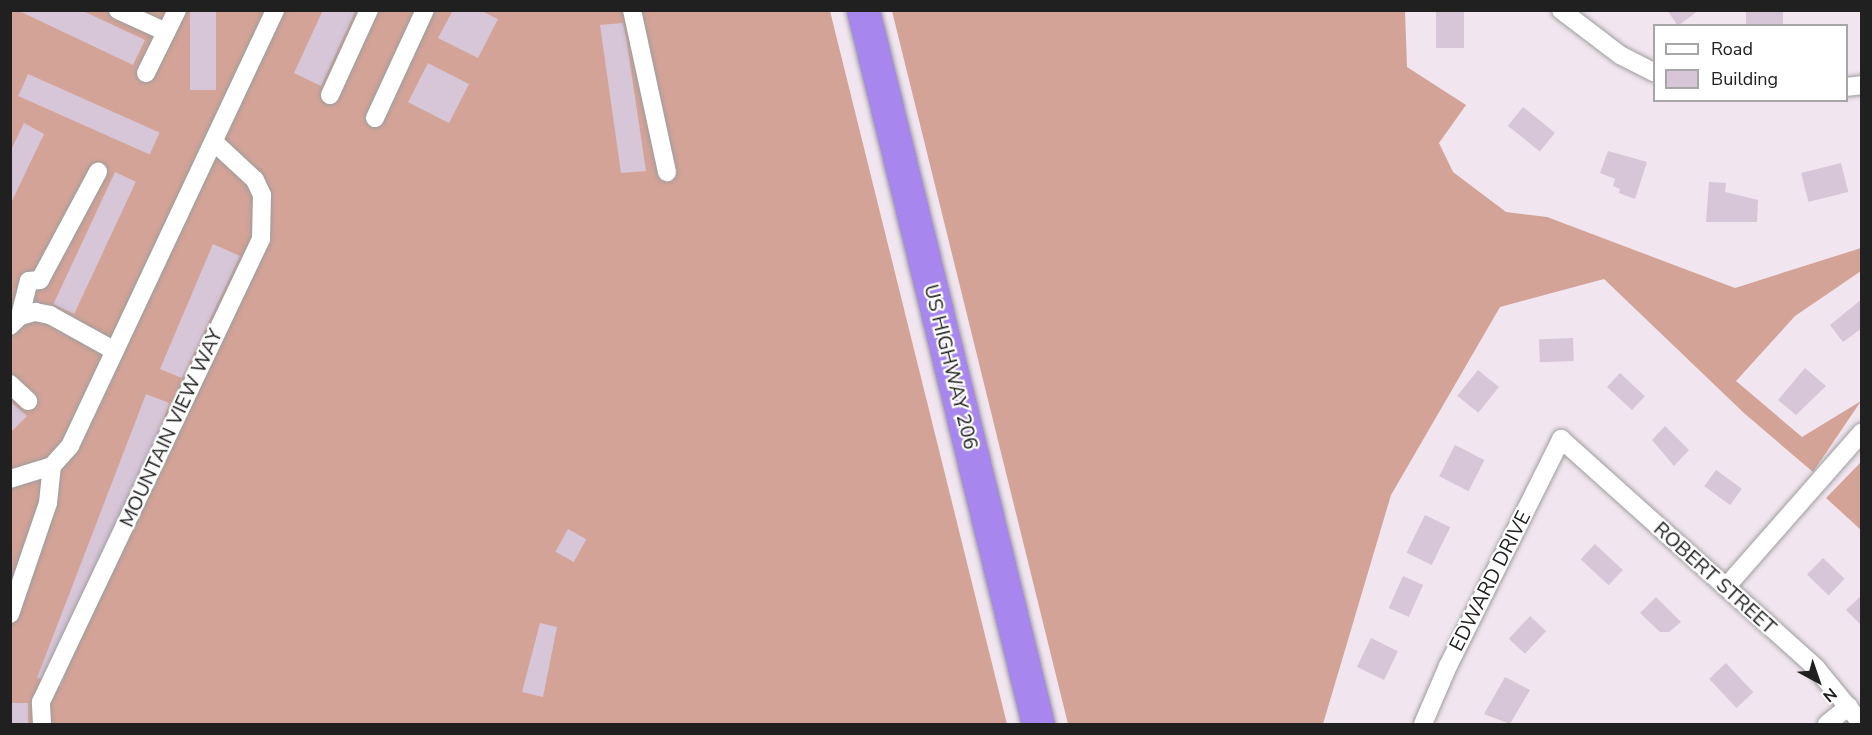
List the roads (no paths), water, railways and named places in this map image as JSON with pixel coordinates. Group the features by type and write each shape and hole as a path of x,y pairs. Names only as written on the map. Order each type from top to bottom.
{"highway":[{"name":"US HIGHWAY 206","path":"863,10 1038,724"}],"street":[{"path":"118,10 166,32"},
{"path":"147,73 177,10"},
{"path":"10,479 52,466 70,446 275,10"},
{"path":"330,95 369,10"},
{"path":"375,118 425,10"},
{"path":"632,10 667,172"},
{"path":"1562,10 1610,49 1653,71"},
{"name":"MOUNTAIN VIEW WAY","path":"42,724 41,702 261,239 262,195 255,180 214,142"},
{"path":"15,321 28,281 40,280 98,172"},
{"path":"15,321 35,312 50,315 115,351"},
{"path":"10,384 28,400"},
{"path":"1726,587 1862,432"},
{"name":"ROBERT STREET","path":"1561,439 1816,668 1862,724"},
{"name":"EDWARD DRIVE","path":"1423,724 1448,666 1561,439"},
{"path":"10,614 48,503 52,466"},
{"path":"1827,724 1849,706"}]}
